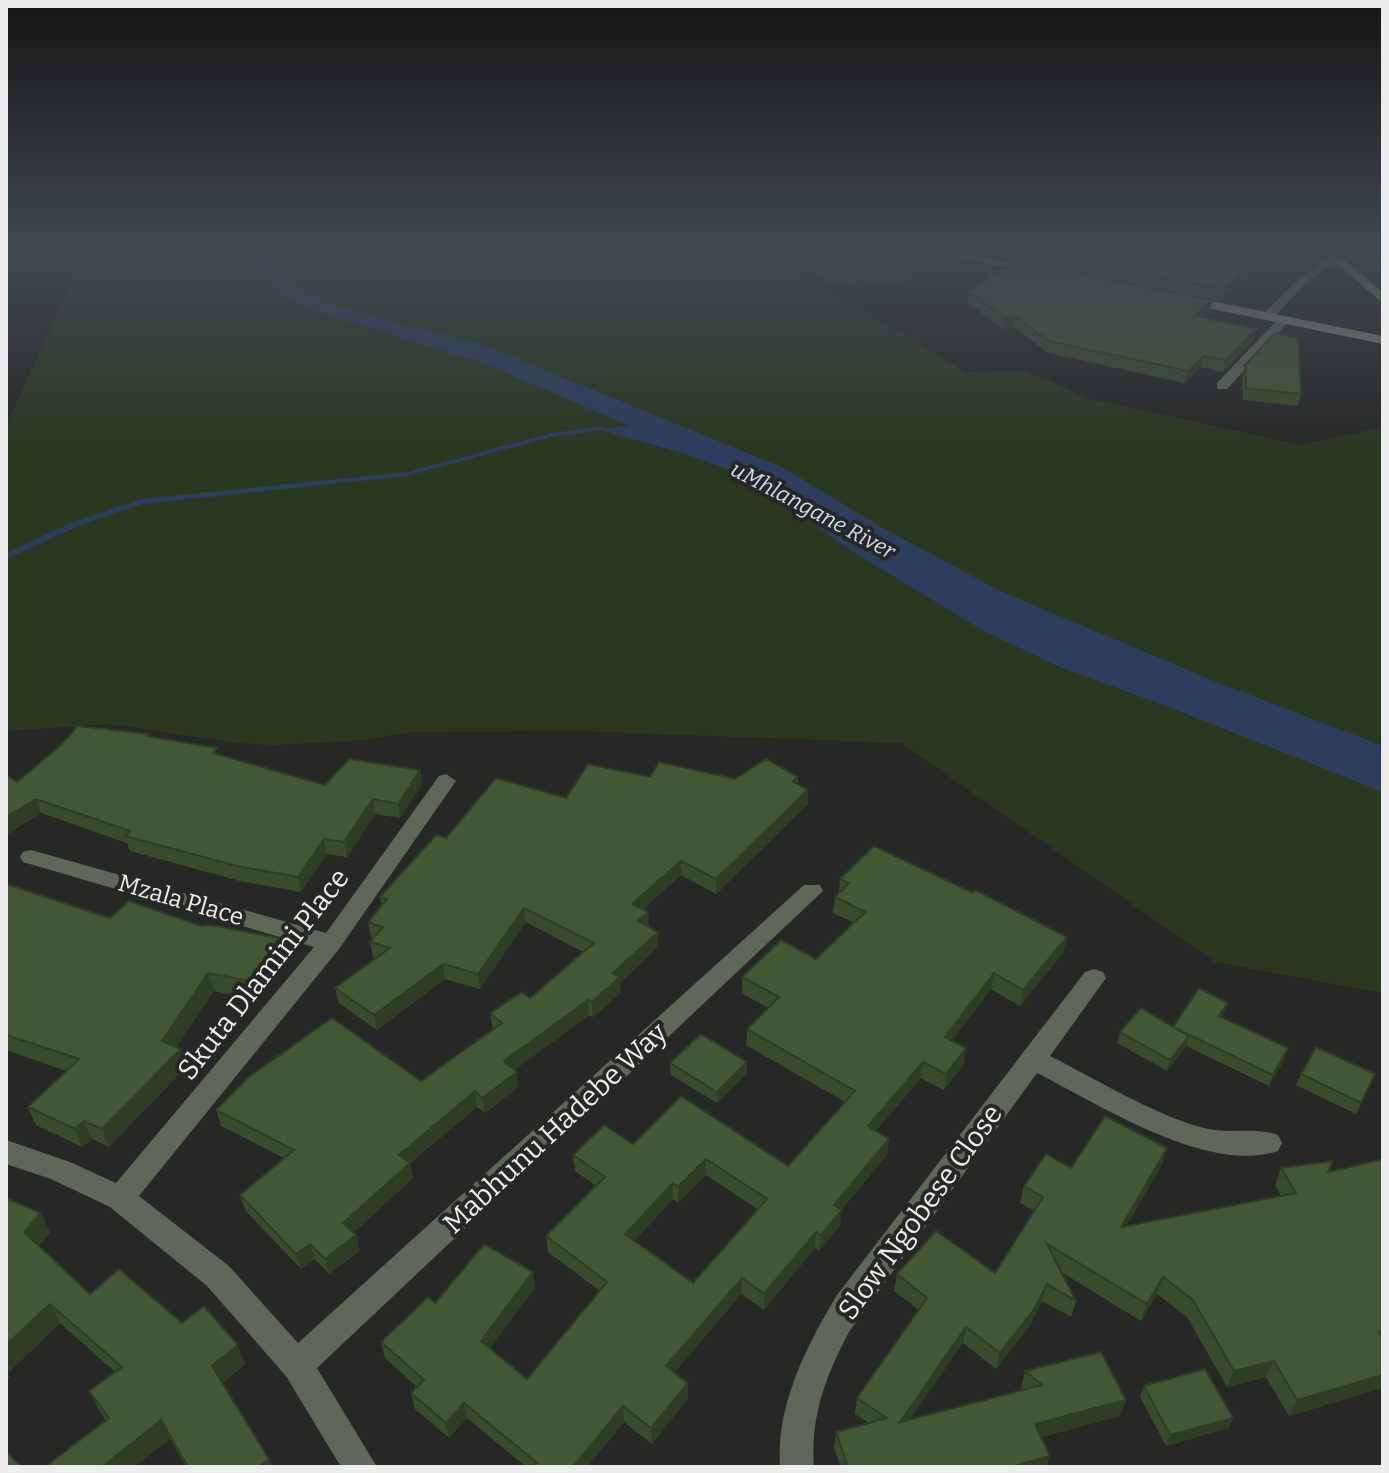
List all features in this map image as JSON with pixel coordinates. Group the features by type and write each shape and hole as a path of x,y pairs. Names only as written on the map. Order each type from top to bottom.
{"street":[{"path":"1275,318 1383,340"},
{"path":"1222,386 1284,320"},
{"name":"Skuta Dlamini Place","path":"120,1198 331,943 446,781"},
{"name":"Mzala Place","path":"31,857 331,943"},
{"name":"Mabhunu Hadebe Way","path":"297,1365 812,891"},
{"name":"Slow Ngobese Close","path":"797,1467 794,1450 822,1348 848,1305 1094,978"},
{"path":"1033,1059 1158,1122 1209,1141 1268,1143"},
{"path":"6,1152 60,1170 120,1198 218,1276 297,1365 360,1467"}],"green space":[{"path":"56,318 876,318 966,372 1025,370 1087,398 1300,445 1383,427 1383,993 1215,962 901,743 580,731 408,732 366,740 275,745 236,743 111,724 6,731 6,425"}],"water":[{"name":"uMhlangane River","path":"337,318 379,318 481,344 784,468 885,529 1002,592 1219,683 1383,746 1383,792 1062,668 982,630 856,554 749,477 682,453 597,429 630,426 483,363"}],"building":[{"path":"1017,318 1203,318 1256,329 1226,360 1203,356 1188,371 1049,341"},
{"path":"1275,333 1298,338 1301,394 1246,388 1245,365"},
{"path":"77,726 149,734 147,736 217,748 213,753 325,785 349,759 420,770 398,804 373,799 344,842 324,839 298,877 237,866 125,836 130,831 36,799 6,817 6,775 17,782 62,744"},
{"path":"766,759 798,777 793,781 808,790 716,879 681,861 632,904 648,912 638,921 658,932 613,973 620,977 592,1002 588,1000 504,1061 517,1072 482,1098 475,1091 399,1155 410,1163 343,1223 356,1235 325,1259 310,1244 296,1254 240,1195 294,1150 216,1110 250,1076 332,1018 421,1081 502,1023 490,1013 522,992 530,998 594,943 524,908 478,974 443,964 374,1015 335,988 390,948 370,942 383,927 368,922 387,899 380,897 436,835 446,838 496,778 566,798 588,764 650,777 659,762 735,779"},
{"path":"874,846 973,893 975,890 1067,937 1023,990 994,973 945,1037 966,1048 946,1074 923,1062 868,1126 889,1139 834,1205 842,1210 821,1235 816,1232 764,1294 742,1278 666,1366 688,1383 651,1428 623,1406 573,1467 527,1467 537,1463 464,1403 446,1423 411,1393 424,1380 381,1342 428,1297 435,1303 484,1244 533,1272 481,1341 527,1379 607,1282 546,1236 605,1177 573,1155 604,1125 633,1144 681,1096 788,1166 855,1091 747,1029 779,997 742,977 781,940 816,959 865,912 835,897 849,883 840,879","holes":["706,1159 767,1199 693,1283 625,1234 673,1183 678,1187"]},
{"path":"6,884 110,918 129,901 201,926 279,938 250,981 208,973 162,1041 181,1049 102,1129 84,1121 75,1129 28,1107 79,1059 6,1035"},
{"path":"1199,988 1228,1003 1219,1016 1288,1048 1273,1075 1175,1028 1189,1036 1170,1060 1120,1032 1141,1008 1173,1027"},
{"path":"701,1034 747,1062 717,1092 670,1063"},
{"path":"1316,1047 1375,1074 1361,1103 1301,1074"},
{"path":"1105,1116 1167,1148 1121,1227 1296,1193 1281,1168 1333,1161 1328,1172 1383,1159 1383,1331 1379,1332 1383,1337 1383,1375 1297,1400 1274,1361 1234,1371 1193,1300 1163,1277 1147,1304 1047,1244 1076,1301 1047,1284 1035,1308 1000,1353 966,1327 900,1422 1042,1385 1025,1371 1101,1352 1126,1400 1035,1424 1050,1456 1010,1467 848,1467 836,1432 887,1418 857,1398 927,1298 897,1274 936,1231 995,1273 1043,1197 1024,1186 1046,1154 1071,1168"},
{"path":"6,1198 41,1213 24,1232 90,1294 119,1269 182,1323 204,1306 238,1345 212,1366 269,1459 258,1467 188,1467 161,1420 102,1467 45,1467 109,1418 89,1391 122,1367 50,1304 6,1345"},
{"path":"1205,1369 1233,1418 1170,1435 1144,1386"},
{"path":"6,1451 21,1467 6,1467"}],"waterway":[{"path":"6,556 78,523 141,502 407,474 552,435 601,428 615,431"}]}
